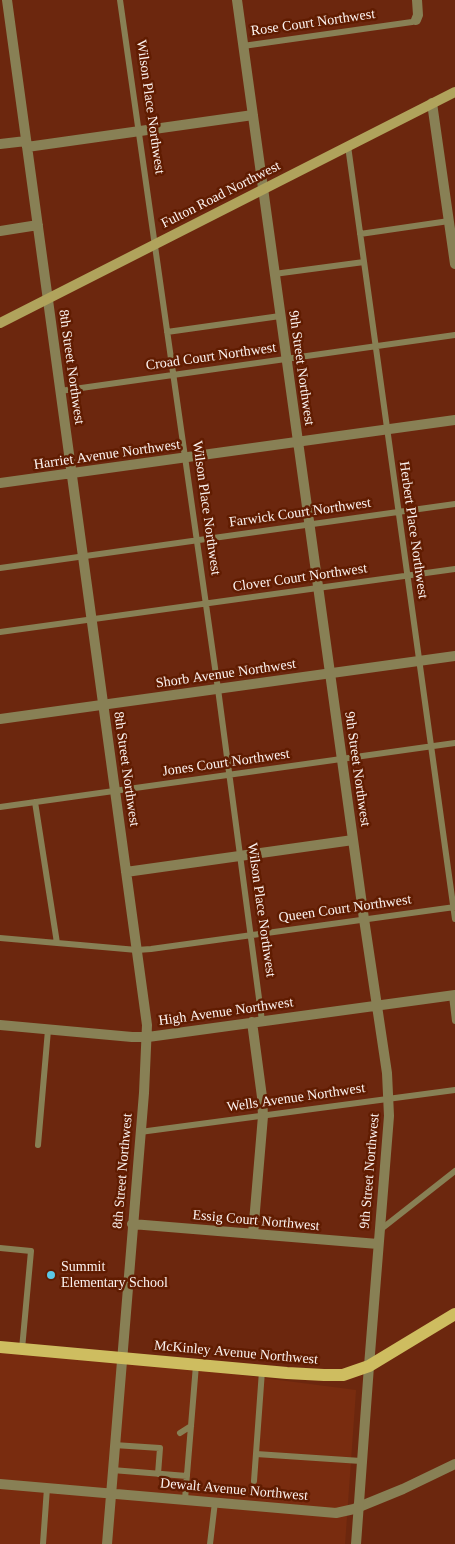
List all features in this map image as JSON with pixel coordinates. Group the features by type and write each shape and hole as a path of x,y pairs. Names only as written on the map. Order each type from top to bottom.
{"main road":[{"name":"Fulton Road Northwest","path":"0,323 455,92"},
{"name":"McKinley Avenue Northwest","path":"0,1347 262,1371 324,1376 343,1375 369,1366 455,1314"}],"street":[{"name":"8th Street Northwest","path":"7,0 148,1036 107,1544"},
{"name":"9th Street Northwest","path":"237,0 389,1098 356,1544"},
{"path":"416,0 418,15 416,20"},
{"path":"432,103 455,264"},
{"path":"0,144 26,144 253,115"},
{"path":"0,231 38,225"},
{"name":"Harriet Avenue Northwest","path":"0,483 455,420"},
{"name":"Shorb Avenue Northwest","path":"0,719 455,656"},
{"path":"126,872 354,840"},
{"name":"High Avenue Northwest","path":"0,1025 148,1036 453,995"},
{"name":"Wilson Place Northwest","path":"253,1234 263,1116 257,1022"},
{"name":"Essig Court Northwest","path":"132,1224 378,1244"},
{"name":"Dewalt Avenue Northwest","path":"0,1484 336,1513 360,1507 455,1464"}],"lane":[{"name":"Wilson Place Northwest","path":"120,0 156,244 251,935 257,1022"},
{"name":"Rose Court Northwest","path":"243,46 416,20"},
{"name":"Herbert Place Northwest","path":"348,146 455,919"},
{"path":"360,234 449,221"},
{"path":"274,274 364,262"},
{"path":"167,332 280,316"},
{"name":"Croad Court Northwest","path":"60,391 455,335"},
{"name":"Farwick Court Northwest","path":"0,568 455,504"},
{"name":"Clover Court Northwest","path":"0,632 455,569"},
{"name":"Jones Court Northwest","path":"0,807 455,743"},
{"path":"35,802 57,943"},
{"name":"Queen Court Northwest","path":"0,938 137,950 454,907"},
{"path":"453,995 455,1021"},
{"path":"38,1145 48,1030"},
{"name":"Wells Avenue Northwest","path":"140,1132 455,1090"},
{"path":"379,1230 455,1171"},
{"path":"0,1248 31,1251 22,1349"},
{"path":"186,1499 196,1365"},
{"path":"254,1481 262,1371"},
{"path":"180,1434 191,1426"},
{"path":"114,1445 160,1448 166,1443"},
{"path":"158,1474 160,1448"},
{"path":"256,1454 361,1460"},
{"path":"112,1470 187,1476"},
{"path":"43,1544 47,1488"},
{"path":"210,1544 215,1502"}],"shaded area":[{"path":"0,1344 356,1390 345,1544 0,1544"}],"place":[{"name":"Summit Elementary School","path":"51,1275"}]}
